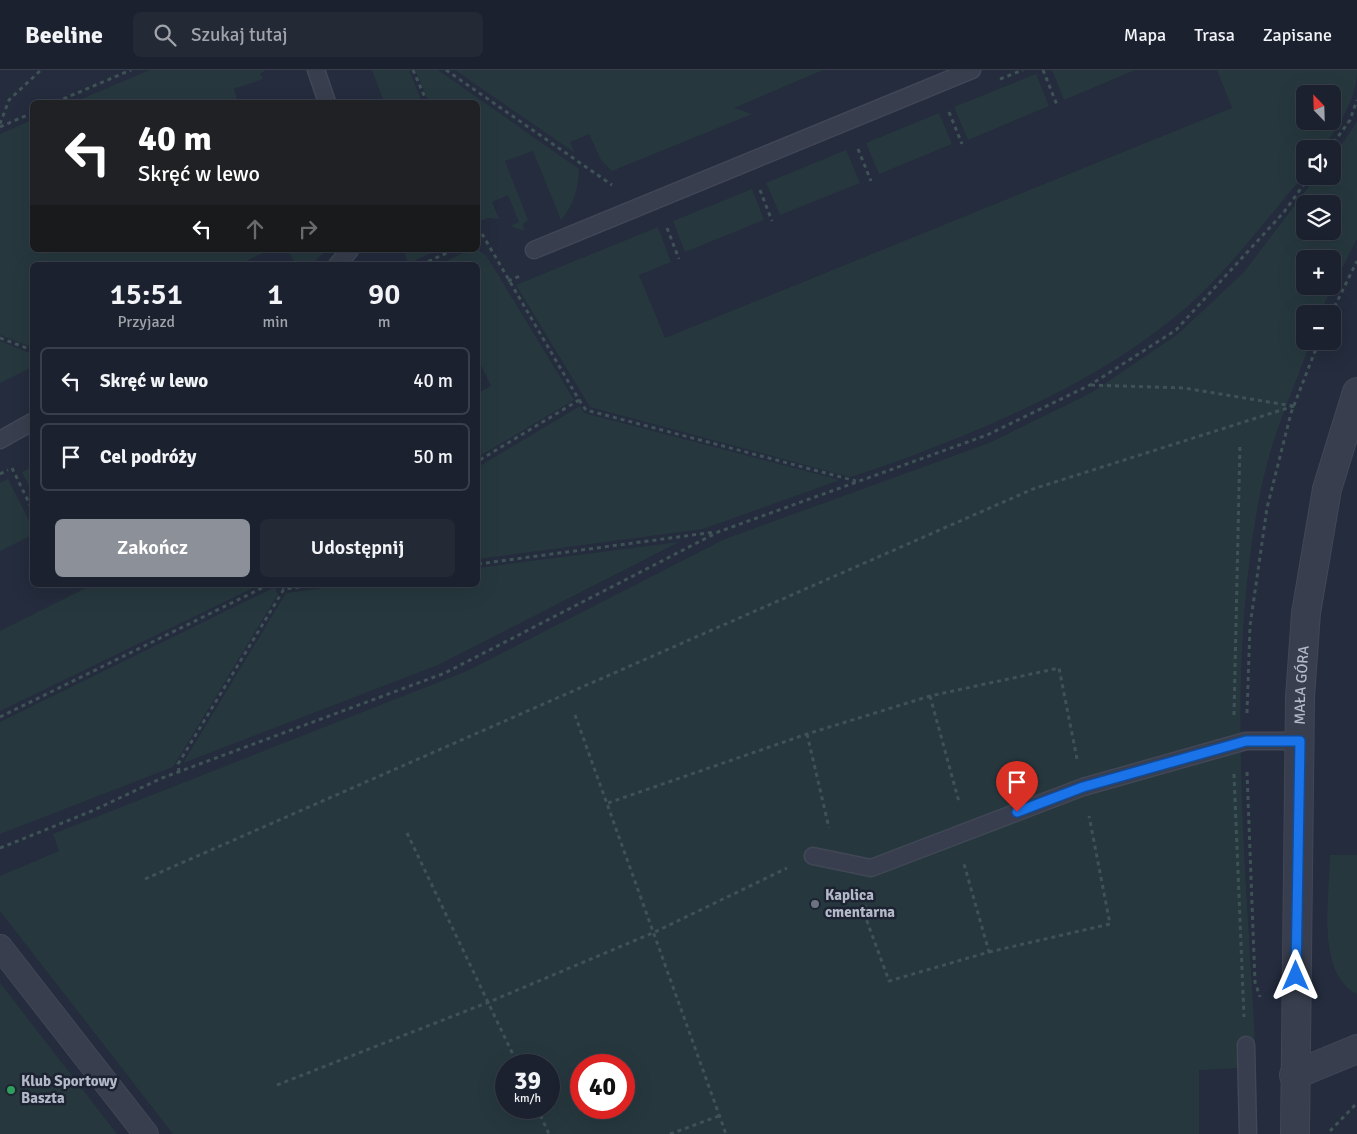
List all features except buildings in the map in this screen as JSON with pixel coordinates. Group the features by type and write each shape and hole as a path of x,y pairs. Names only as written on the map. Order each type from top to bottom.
{"street":[{"name":"MAŁA GÓRA","path":"1295,1134 1294,1075 1300,698 1306,614 1318,532 1327,489 1357,392"},
{"path":"0,947 146,1134"},
{"path":"1294,1075 1357,1049"}],"lane":[{"path":"316,70 326,100"},
{"path":"534,250 972,70"},
{"path":"340,262 348,252"},
{"path":"0,440 30,423"},
{"path":"813,856 872,868 1083,787 1246,741 1300,741"},
{"path":"1246,1046 1248,1134"}],"path":[{"path":"0,126 9,100 41,70"},
{"path":"61,100 131,70"},
{"path":"413,70 426,100"},
{"path":"446,70 641,206"},
{"path":"1043,70 1057,105"},
{"path":"1336,140 1350,120 1357,100"},
{"path":"948,111 962,144"},
{"path":"0,126 30,114"},
{"path":"857,148 871,181"},
{"path":"0,848 92,811 179,772 445,674 718,532 987,435 1090,385 1176,330 1278,219 1303,185"},
{"path":"759,188 772,221"},
{"path":"666,226 679,259"},
{"path":"480,239 586,410 856,481"},
{"path":"427,262 449,252"},
{"path":"1335,305 1357,261"},
{"path":"0,338 30,349"},
{"path":"145,878 1033,489 1294,406 1184,388 1090,385"},
{"path":"480,460 579,400"},
{"path":"12,468 30,506"},
{"path":"480,564 718,532"},
{"path":"0,717 264,587"},
{"path":"179,772 178,764 283,587"},
{"path":"608,803 807,734 930,696 1059,668 1110,924 989,952"},
{"path":"575,715 655,932 726,1134"},
{"path":"807,734 837,861"},
{"path":"408,833 513,1054"},
{"path":"277,1085 488,1002 655,932 813,856"},
{"path":"872,868 864,913 889,981"},
{"path":"1328,1134 1357,1103"},
{"path":"670,1134 719,1116"},
{"path":"542,1119 549,1134"}],"shaded area":[{"path":"150,70 266,70 260,74 263,79 234,89 237,100 79,100"},
{"path":"372,70 409,70 421,100 383,100"},
{"path":"415,70 438,70 579,169 578,183 574,196 569,209 561,220 533,151 505,161 528,220 523,224 524,231 510,226 519,222 508,195 492,202 499,219 488,218 480,221 480,100 428,100"},
{"path":"455,70 823,70 734,108 752,114 612,171 601,160 589,134 570,142 575,153"},
{"path":"1052,70 1135,70 1064,100"},
{"path":"1217,70 1357,70 1354,92 1341,121 1341,85 1296,85 1296,130 1336,130 1328,140 1296,140 1296,185 1219,276 1189,305 1136,346 1109,364 1051,396 933,448 850,477 590,407 516,285 658,227 671,262 639,275 665,338 1232,108"},
{"path":"1036,74 1049,106 968,140 954,107"},
{"path":"939,113 952,144 879,174 866,143"},
{"path":"30,121 30,252 265,252 244,262 30,262 30,346 0,335 0,134"},
{"path":"1357,122 1357,239 1341,270 1341,250 1296,250 1296,295 1328,295 1324,305 1296,305 1296,350 1308,350 1277,430 1266,467 1250,553 1244,622 1241,692 1241,763 1243,834 1255,1043 1238,1048 1239,1068 1199,1070 1199,1134 173,1134 0,911 0,876 59,851 53,834 467,671 725,539 989,443 1091,393 1178,334 1244,272 1296,204 1296,240 1341,240 1341,195 1303,195 1310,185 1341,185 1341,145"},
{"path":"846,150 860,183 780,215 766,183"},
{"path":"752,189 764,220 685,252 673,221"},
{"path":"480,251 486,255 574,400 480,456 480,392 491,386 480,363 480,262 445,262 465,252"},
{"path":"288,252 324,252 314,262 295,262"},
{"path":"405,252 433,252 412,262 407,262"},
{"path":"0,341 30,353 30,368 0,383"},
{"path":"580,406 584,413 840,480 703,529 480,559 480,466"},
{"path":"30,468 30,489 22,472"},
{"path":"8,479 30,523 30,536 0,551 0,483"},
{"path":"679,542 438,665 183,763 286,593 330,587 480,587 480,568"},
{"path":"88,587 255,587 0,711 0,631"},
{"path":"275,587 278,594 173,767 0,834 0,722"},
{"path":"1330,855 1357,855 1357,994 1344,984 1335,969 1330,951 1327,911"},
{"path":"0,983 117,1134 0,1134"}],"place":[{"name":"Kaplica cmentarna","path":"815,904"},
{"name":"Klub Sportowy Baszta","path":"11,1090"}],"route":[{"path":"1017,812 1083,787 1246,741 1300,741 1296,976"}]}
